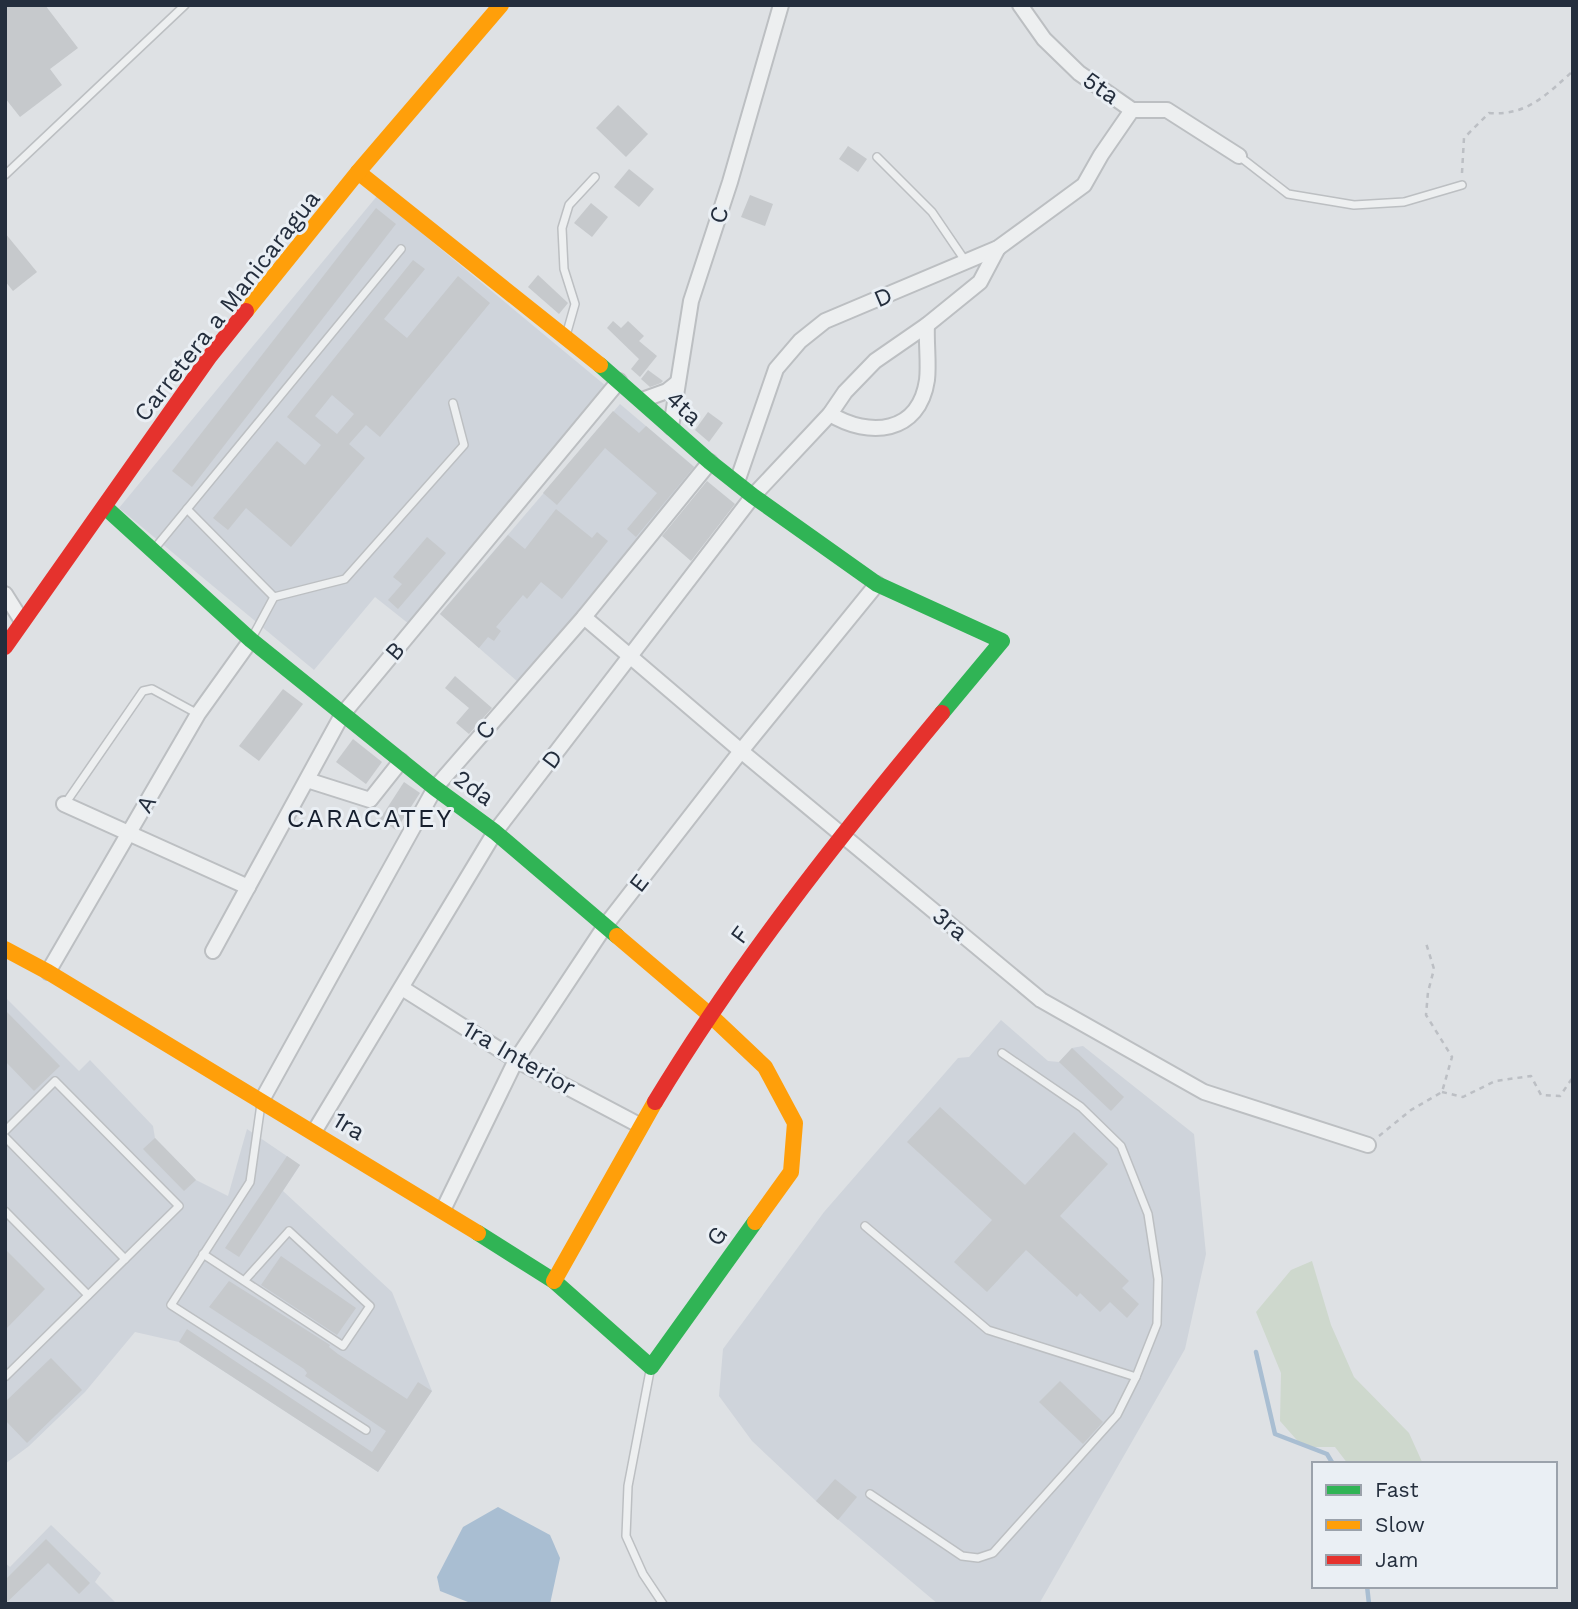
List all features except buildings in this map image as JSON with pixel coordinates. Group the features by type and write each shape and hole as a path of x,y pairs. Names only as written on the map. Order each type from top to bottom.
{"street":[{"name":"Carretera a Manicaragua","path":"5,647 210,356 358,173 501,5"},
{"name":"C","path":"671,428 691,301 730,182 781,5"},
{"name":"5ta","path":"1020,5 1044,39 1079,73 1132,110 1167,110 1239,156"},
{"name":"D","path":"737,482 776,369 800,341 825,321 998,248 1084,185 1132,110"},
{"name":"4ta","path":"358,173 566,336 710,462 753,496 877,584 1002,641"},
{"name":"D","path":"314,1132 495,832 753,496 830,414 845,392 875,361 927,325 980,282 998,248"},
{"name":"D","path":"830,414 843,422 874,429 899,424 912,413 922,400 928,378 927,325"},
{"name":"B","path":"213,951 342,715 619,381"},
{"path":"642,400 667,391 677,383"},
{"name":"C","path":"262,1100 435,788 584,617 710,462"},
{"name":"2da","path":"105,507 251,640 342,715 495,832 710,1015 765,1067 795,1123"},
{"name":"E","path":"443,1210 516,1060 605,926 741,751 877,584"},
{"path":"5,594 22,621"},
{"name":"3ra","path":"584,617 1041,1000 1204,1092 1368,1145"},
{"name":"A","path":"48,972 198,714 251,640"},
{"name":"F","path":"554,1281 639,1125 710,1015 842,834 1002,641"},
{"path":"307,780 370,800 401,761"},
{"path":"64,804 248,887"},
{"name":"1ra","path":"5,949 262,1100 554,1281 651,1367"},
{"name":"1ra Interior","path":"402,988 516,1060 639,1125"},
{"name":"G","path":"651,1367 791,1172 795,1123"}],"lane":[{"path":"5,175 185,5"},
{"path":"877,156 932,212 966,262"},
{"path":"1239,156 1289,194 1354,205 1404,202 1462,184"},
{"path":"566,336 575,304 564,269 562,228 569,205 595,177"},
{"path":"153,551 401,249"},
{"path":"251,640 274,597 345,579 464,445 453,403"},
{"path":"187,509 274,597"},
{"path":"64,804 143,691 152,689 198,714"},
{"path":"870,1494 962,1556 978,1558 993,1553 1117,1415 1136,1377 1157,1324 1158,1279 1148,1214 1121,1146 1081,1107 1002,1053"},
{"path":"5,1130 55,1081 178,1206 5,1377"},
{"path":"262,1100 250,1182 171,1305 366,1430"},
{"path":"5,1137 125,1259"},
{"path":"5,1211 88,1295"},
{"path":"865,1226 988,1330 1136,1377"},
{"path":"203,1254 244,1281 343,1346 370,1306 289,1231 244,1281"},
{"path":"5,1363 12,1370"},
{"path":"651,1367 628,1486 626,1536 643,1574 663,1604"}],"path":[{"path":"1462,184 1464,138 1489,113 1509,115 1543,99 1573,71"},
{"path":"1368,1145 1412,1110 1442,1092 1452,1057 1426,1015 1434,969 1426,943"},
{"path":"1442,1092 1463,1097 1495,1081 1531,1076 1541,1095 1560,1096 1573,1077"}],"shaded area":[{"path":"377,196 606,386 409,624 375,597 314,670 119,508"},
{"path":"620,404 698,470 518,682 440,614"},
{"path":"5,997 79,1071 90,1060 153,1126 155,1138 196,1180 228,1196 247,1129 300,1165 283,1191 392,1292 432,1391 378,1472 179,1342 135,1332 85,1392 29,1446 5,1464"},
{"path":"1001,1020 1048,1061 1059,1062 1072,1048 1083,1046 1194,1134 1206,1254 1185,1349 1039,1604 938,1604 816,1501 752,1441 719,1396 723,1349 824,1212 958,1058 969,1057"},
{"path":"1312,1261 1331,1325 1354,1377 1409,1433 1422,1462 1346,1462 1335,1447 1303,1447 1280,1421 1281,1373 1256,1312 1291,1270"},
{"path":"51,1525 101,1573 95,1582 117,1604 5,1604 5,1563 10,1567"}],"water":[{"path":"498,1507 550,1535 560,1558 550,1604 473,1604 440,1591 437,1577 463,1527"}],"waterway":[{"path":"1256,1352 1275,1434 1327,1454 1332,1462"},
{"path":"1367,1588 1369,1604"}],"traffic: fast":[{"path":"600,365 710,462 753,496 877,584 1002,641 942,713"},
{"path":"105,507 251,640 435,788 495,832 617,936"},
{"path":"478,1233 554,1281 651,1367 755,1222"}],"traffic: slow":[{"path":"246,311 358,172 501,5"},
{"path":"358,172 600,365"},
{"path":"617,936 710,1015 765,1067 795,1123 791,1172 755,1222"},
{"path":"5,949 48,972 478,1233"},
{"path":"554,1281 655,1102"}],"traffic: jam":[{"path":"5,647 210,356 246,311"},
{"path":"655,1102 687,1050 791,902 942,713"}],"district":[{"name":"CARACATEY","path":"370,818"}]}
